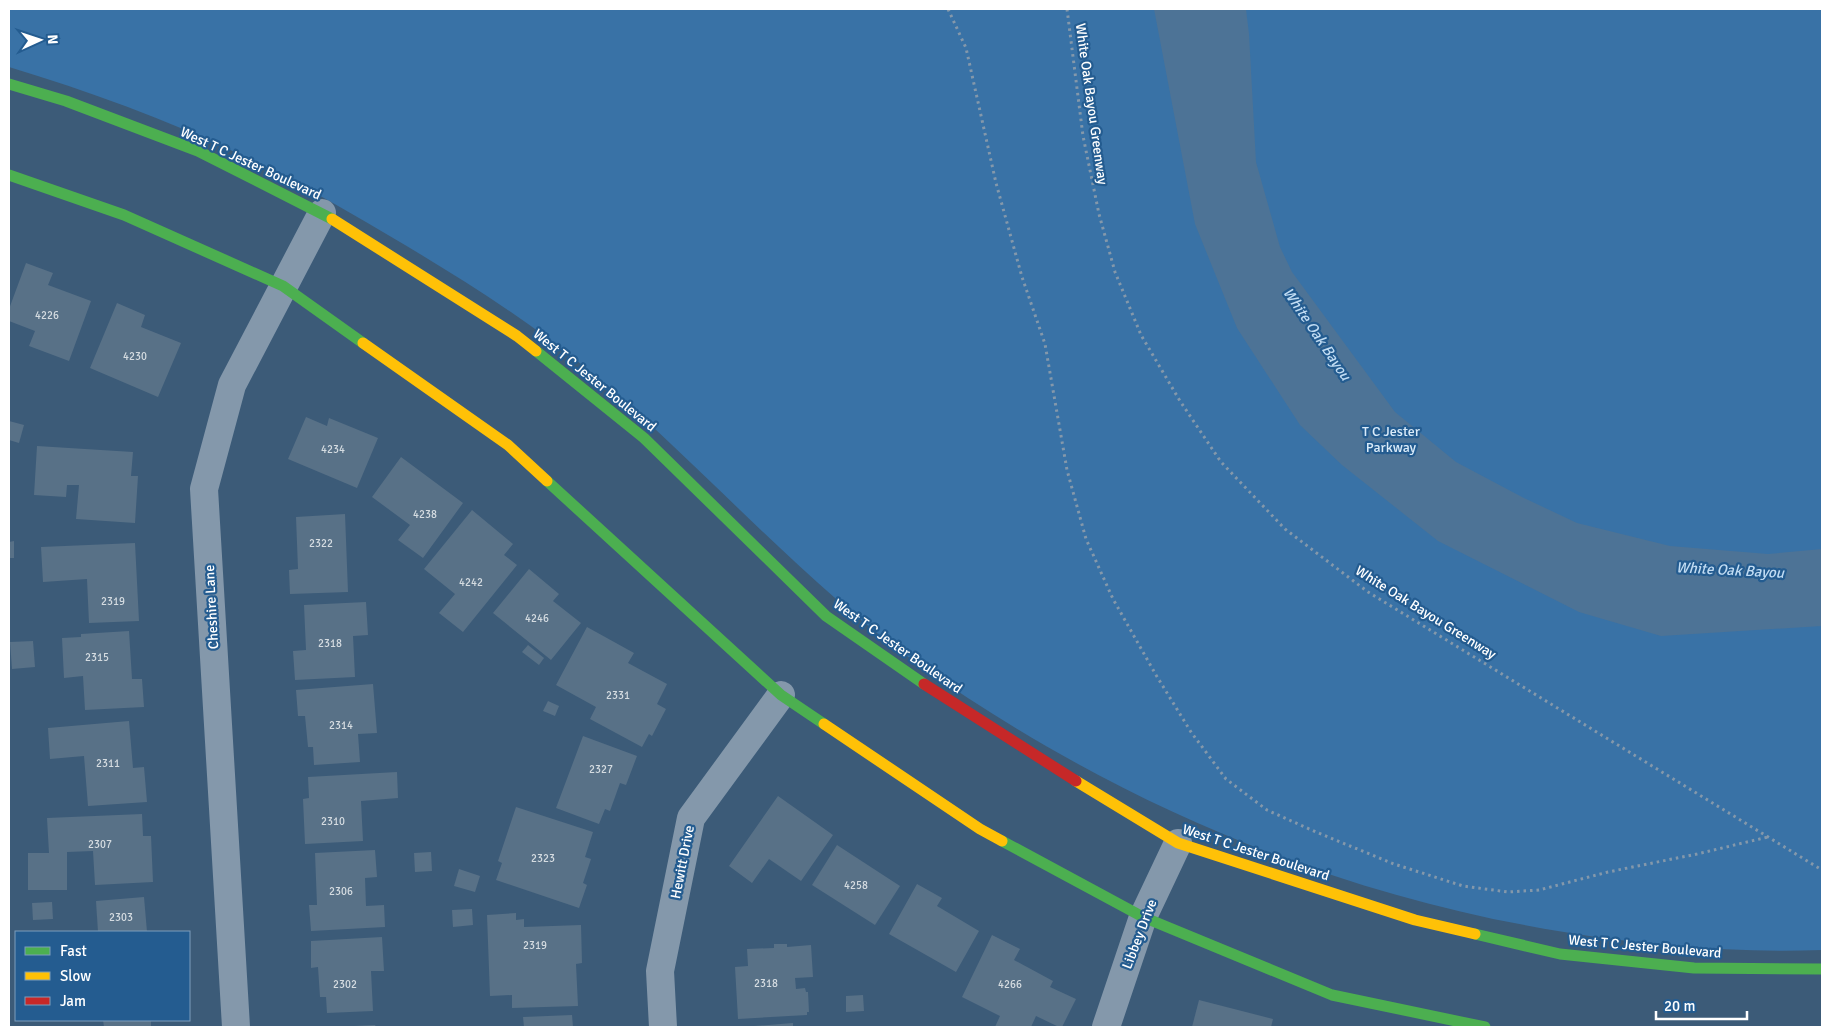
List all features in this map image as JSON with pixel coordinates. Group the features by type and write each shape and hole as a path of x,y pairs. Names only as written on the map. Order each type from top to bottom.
{"main road":[{"name":"West T C Jester Boulevard","path":"9,84 66,101 198,151 322,213 517,336 644,438 826,616 926,685 1042,761 1178,843 1415,920 1560,954 1694,968 1822,969"},
{"path":"9,175 124,215 283,286 508,445 781,695 980,829 1144,916 1332,995 1485,1027"}],"street":[{"name":"Cheshire Lane","path":"236,1027 204,489 232,385 322,213"},
{"name":"Hewitt Drive","path":"663,1027 660,971 691,818 781,695"},
{"name":"Libbey Drive","path":"1106,1027 1144,916 1178,843"}],"path":[{"path":"948,9 966,48 996,183 1022,277 1045,344 1067,470 1086,538 1113,599 1156,675 1191,732 1226,779 1267,810 1394,864 1463,886 1508,892 1539,890 1608,872 1768,837"},
{"name":"White Oak Bayou Greenway","path":"1067,9 1083,136 1098,214 1115,272 1142,335 1180,401 1221,462 1286,529 1368,592 1822,870"}],"green space":[{"name":"T C Jester Parkway","path":"9,9 1822,9 1822,950 1757,950 1660,945 1564,932 1477,915 1391,893 1307,867 1226,835 1146,799 1068,758 992,713 918,664 874,631 792,559 674,447 593,374 525,322 478,290 344,210 241,155 127,106 9,67"}],"water":[{"name":"White Oak Bayou","path":"1154,9 1246,9 1256,162 1280,247 1292,272 1395,412 1456,462 1522,497 1577,523 1670,546 1768,554 1822,549 1822,626 1661,636 1579,612 1438,541 1342,465 1300,425 1237,328 1195,224"}],"building":[{"path":"26,263 53,273 48,285 91,301 69,361 29,346 35,331 9,321 9,309"},
{"path":"117,303 145,315 141,327 181,343 158,397 90,368"},
{"path":"306,417 327,426 329,418 378,438 357,488 288,459"},
{"path":"9,421 24,425 19,443 9,440"},
{"path":"37,446 133,452 131,476 138,476 135,523 76,519 79,485 67,485 66,497 34,495"},
{"path":"401,457 463,503 423,558 398,540 410,525 372,497"},
{"path":"472,510 513,544 504,555 517,565 463,632 439,613 455,594 424,569"},
{"path":"345,514 348,592 290,594 289,570 298,569 296,517"},
{"path":"14,541 14,558 9,558 9,542"},
{"path":"135,543 139,621 89,623 87,579 43,582 41,547"},
{"path":"529,569 559,594 553,601 581,623 551,660 493,613"},
{"path":"366,602 368,635 353,636 355,677 295,680 293,651 306,650 304,605"},
{"path":"587,627 634,653 628,663 667,684 657,704 666,709 652,736 649,734 642,747 590,719 596,707 556,685"},
{"path":"129,631 132,679 142,679 144,707 85,710 83,676 64,678 62,638 81,637 81,634"},
{"path":"33,641 35,667 12,669 10,642"},
{"path":"528,645 544,658 539,665 522,652"},
{"path":"373,684 377,733 358,734 360,762 314,765 313,747 308,747 305,716 298,716 296,690"},
{"path":"548,701 559,706 555,716 543,711"},
{"path":"129,721 133,768 144,767 147,802 88,806 84,756 50,759 48,728"},
{"path":"583,736 637,756 626,785 620,783 610,811 605,809 599,824 556,808"},
{"path":"397,772 398,798 361,801 363,841 305,844 303,799 309,798 308,777"},
{"path":"778,796 833,835 801,881 769,859 752,883 729,866"},
{"path":"516,807 593,832 585,857 591,859 583,883 587,885 579,908 496,880 502,863 498,861"},
{"path":"142,814 143,836 151,836 153,882 95,885 93,851 67,852 67,890 28,890 28,853 49,853 47,818"},
{"path":"837,845 900,886 875,925 812,885"},
{"path":"375,850 377,877 365,878 366,906 384,905 385,927 311,931 309,905 317,905 315,853"},
{"path":"431,852 432,871 415,872 414,853"},
{"path":"459,869 480,876 475,892 454,886"},
{"path":"917,884 942,898 937,906 979,931 956,972 889,934"},
{"path":"144,897 147,931 98,931 96,901"},
{"path":"52,902 53,919 33,920 32,903"},
{"path":"472,909 473,925 453,927 452,910"},
{"path":"516,913 516,920 524,919 524,927 581,925 582,963 576,964 578,1006 512,1008 512,995 490,996 487,915"},
{"path":"992,935 1020,949 1014,960 1053,981 1050,987 1076,999 1062,1027 1036,1016 1031,1027 995,1027 1000,1016 962,997"},
{"path":"382,937 384,971 371,971 373,1011 327,1013 326,997 320,997 318,967 311,968 311,941"},
{"path":"774,944 787,944 787,947 811,945 813,977 795,978 796,989 805,988 806,992 808,992 809,1012 807,1012 807,1015 738,1019 735,967 748,966 747,949 774,948"},
{"path":"863,995 864,1011 846,1012 846,996"},
{"path":"1199,1000 1273,1019 1271,1027 1192,1027"},
{"path":"572,1015 573,1027 524,1027 523,1017"},
{"path":"103,1021 151,1021 151,1027 104,1027"},
{"path":"793,1023 793,1027 754,1027 754,1026"},
{"path":"375,1025 376,1027 354,1027 354,1026"}],"traffic: fast":[{"path":"9,84 66,101 198,151 332,219"},
{"path":"9,175 124,215 283,286 363,343"},
{"path":"536,351 644,438 826,616 924,684"},
{"path":"547,481 781,695 824,724"},
{"path":"1002,841 1143,917 1332,995 1485,1027"},
{"path":"1475,934 1560,954 1694,968 1822,969"}],"traffic: slow":[{"path":"332,219 517,336 536,351"},
{"path":"363,343 508,445 547,481"},
{"path":"824,724 980,829 1002,841"},
{"path":"1076,781 1178,843 1415,920 1475,934"}],"traffic: jam":[{"path":"924,684 1076,781"}]}
